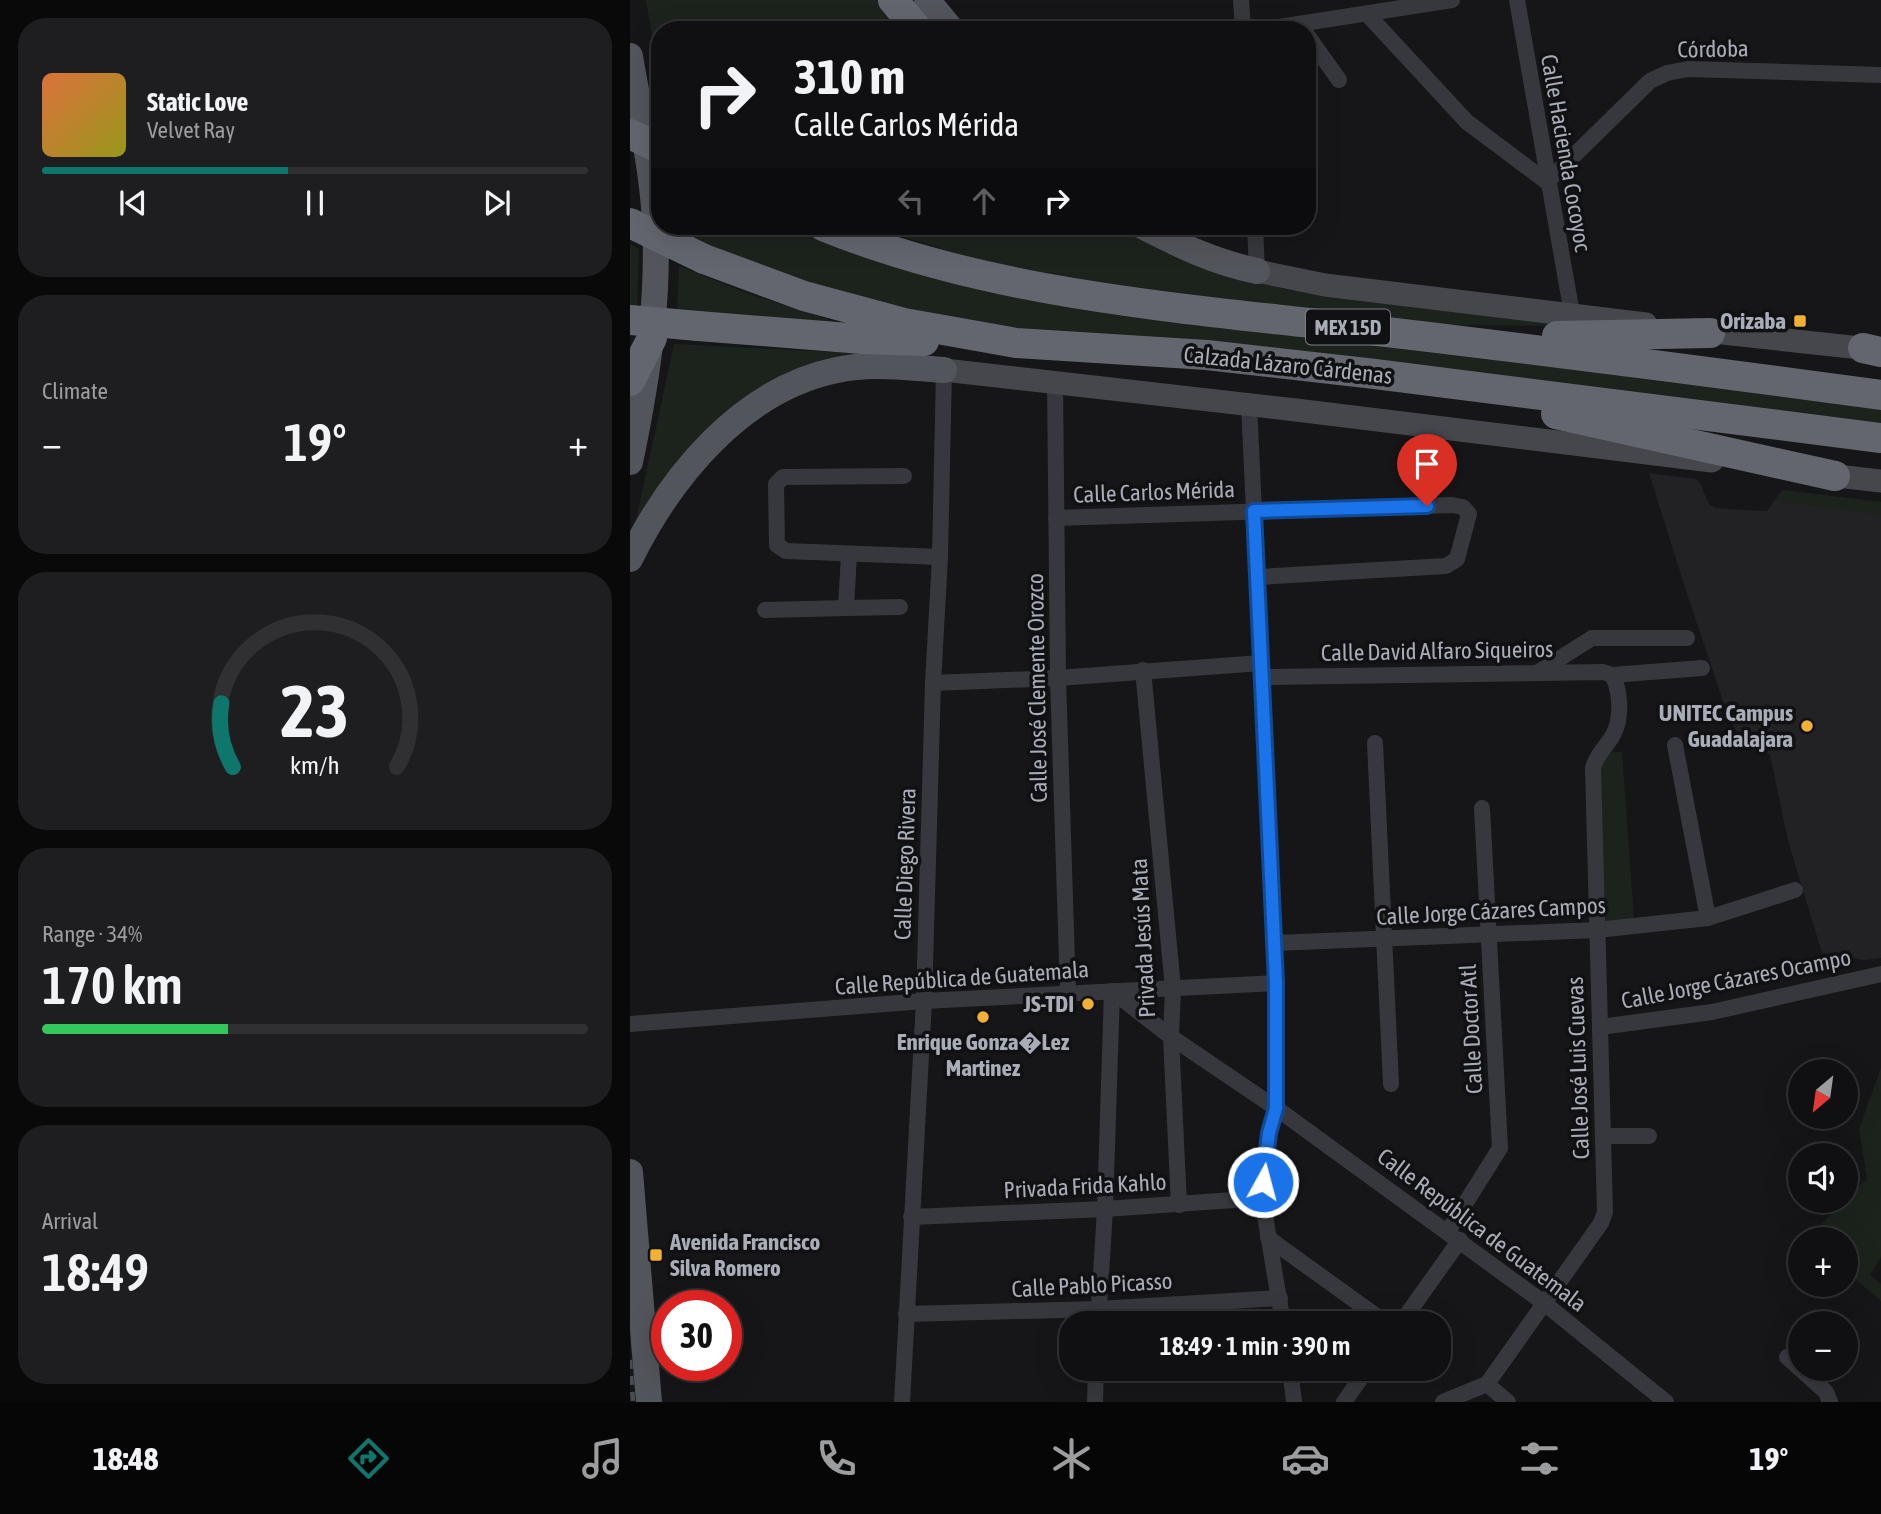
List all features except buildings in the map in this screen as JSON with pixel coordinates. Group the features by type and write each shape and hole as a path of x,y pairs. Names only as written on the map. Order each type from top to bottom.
{"highway":[{"path":"893,0 936,14"},
{"path":"630,134 651,144"},
{"name":"Calzada Lázaro Cárdenas","path":"630,223 651,233"},
{"name":"Calzada Lázaro Cárdenas","path":"655,235 704,259 816,300 904,323 1016,343 1207,355 1881,438"},
{"name":"Calzada Lázaro Cárdenas","path":"845,235 937,264 1029,286 1129,302 1634,361 1881,395"},
{"path":"630,381 641,329 698,326 862,339 1016,343"},
{"path":"1444,339 1710,333"},
{"path":"1375,374 1835,476"}],"main road":[{"path":"630,56 651,181"},
{"path":"630,461 641,329 656,257 655,235"},
{"path":"1160,235 1225,264 1325,285 1710,333 1875,350"},
{"path":"630,559 650,521 687,471 723,432 762,399 792,383 837,370 874,365 944,370 1249,404 1881,481"},
{"path":"630,1172 649,1402"}],"street":[{"path":"1241,0 1242,21"},
{"path":"1316,27 1367,13 1452,0"},
{"name":"Calle Hacienda Cocoyoc","path":"1517,0 1572,314"},
{"path":"1367,13 1467,122 1547,182"},
{"path":"1316,48 1339,80"},
{"name":"Córdoba","path":"1547,182 1650,82 1667,73 1688,69 1881,75"},
{"path":"1255,235 1257,271"},
{"name":"Calle Diego Rivera","path":"902,1402 924,1001 944,370"},
{"name":"Calle José Clemente Orozco","path":"1055,382 1058,678 1068,993"},
{"path":"1249,404 1276,983 1276,1108 1264,1165 1262,1198 1282,1311"},
{"path":"904,476 783,477 777,482 776,542 786,551 940,557"},
{"name":"Calle Carlos Mérida","path":"1056,518 1452,505 1463,507 1469,516 1457,559 1446,566 1258,578"},
{"path":"846,608 849,554"},
{"path":"765,610 900,607"},
{"path":"1540,671 1592,638 1687,638"},
{"name":"Calle David Alfaro Siqueiros","path":"933,683 1058,678 1143,670 1540,671 1603,672 1612,675 1702,668"},
{"name":"Privada Jesús Mata","path":"1143,670 1173,988 1171,1037 1179,1205"},
{"name":"Calle José Luis Cuevas","path":"1487,1384 1601,1223 1605,1212 1593,768 1613,736 1618,722 1616,686 1612,675"},
{"path":"1375,743 1391,1084"},
{"path":"1675,745 1708,918"},
{"name":"Calle Doctor Atl","path":"1408,1311 1454,1236 1500,1147 1482,808"},
{"name":"Calle Jorge Cázares Campos","path":"1275,943 1597,930 1708,918 1795,890"},
{"name":"Calle Jorge Cázares Ocampo","path":"1600,1027 1712,1012 1881,974"},
{"path":"1098,1311 1105,1209 1112,991 1276,983"},
{"name":"Calle República de Guatemala","path":"630,1024 924,1001 1112,991 1171,1037 1276,1108 1454,1236 1544,1303 1666,1402"},
{"path":"1603,1136 1649,1136"},
{"name":"Privada Frida Kahlo","path":"911,1217 1179,1205 1262,1198"},
{"path":"1268,1238 1369,1311"},
{"name":"Calle Pablo Picasso","path":"1149,1311 1280,1298"},
{"name":"Calle Pablo Picasso","path":"906,1314 1059,1316"},
{"path":"1787,1357 1826,1392 1830,1402"},
{"path":"1095,1402 1096,1381"},
{"path":"1292,1381 1294,1402"},
{"path":"1344,1402 1359,1381"},
{"path":"1443,1402 1487,1384 1508,1402"}],"shaded area":[{"path":"646,0 878,0 896,21 651,21 651,30"},
{"path":"687,235 803,235 946,281 1037,302 1121,316 1881,406 1881,426 940,319 831,293"},
{"path":"897,235 1141,235 1222,273 1289,290 1557,320 1556,326 1453,325 1117,288 989,263"},
{"path":"630,244 639,249 637,309 630,308"},
{"path":"679,266 744,292 842,324 677,314"},
{"path":"674,344 875,354 784,376 635,525"},
{"name":"UNITEC Campus Guadalajara","path":"1649,473 1696,479 1709,504 1716,508 1767,511 1782,490 1881,502 1881,958 1864,960 1822,953 1788,841 1770,755 1739,735 1728,716"},
{"path":"1782,490 1881,502 1881,515 1775,501"},
{"path":"1607,752 1622,752 1634,919 1606,923 1598,769"},
{"path":"1881,1068 1881,1257 1870,1275 1881,1284 1881,1301 1858,1281 1858,1227 1818,1227 1832,1213 1858,1213 1858,1188 1867,1179 1859,1129"}],"railway":[{"path":"630,1360 633,1402"}],"place":[{"name":"Orizaba","path":"1800,321"},
{"name":"UNITEC Campus Guadalajara","path":"1807,726"},
{"name":"JS-TDI","path":"1088,1004"},
{"name":"Enrique Gonza�Lez Martinez","path":"983,1017"},
{"name":"Avenida Francisco Silva Romero","path":"656,1255"}],"route":[{"path":"1263,1182 1269,1133 1276,1108 1276,983 1254,511 1427,506"}]}
